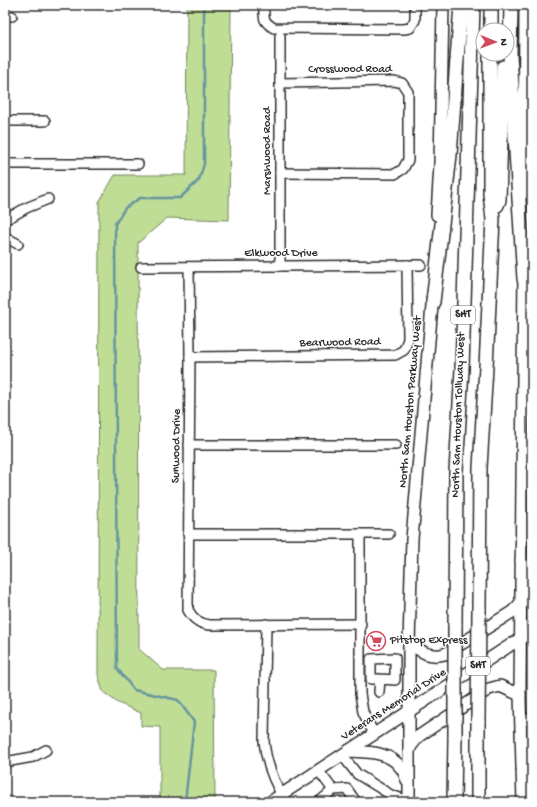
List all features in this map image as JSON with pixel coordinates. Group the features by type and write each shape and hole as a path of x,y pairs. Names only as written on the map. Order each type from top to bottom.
{"highway":[{"path":"433,302 450,155 461,5"},
{"name":"North Sam Houston Tollway West","path":"454,802 456,471 462,361 473,5"},
{"path":"491,5 491,22"},
{"path":"504,5 504,22"},
{"path":"510,5 510,55 524,279"},
{"name":"North Sam Houston Tollway West","path":"478,802 480,468 493,219 490,194 490,62"},
{"name":"North Sam Houston Tollway West","path":"493,219 499,200 504,62"}],"main road":[{"name":"North Sam Houston Parkway West","path":"409,801 409,643 412,539 416,473 433,302 440,164 443,5"},
{"path":"523,798 520,638 524,321 524,5"},
{"path":"521,560 532,577"},
{"path":"409,643 420,651 436,656 445,654 512,612 521,602"},
{"name":"Veterans Memorial Drive","path":"270,802 284,798 318,770 532,631"},
{"path":"409,753 411,746 419,736 489,689 500,686 520,695"},
{"path":"345,753 380,754 391,758 401,767 409,784"}],"street":[{"path":"264,5 264,20 267,24 274,28 388,29 410,28 415,20 415,5"},
{"path":"524,20 532,11"},
{"name":"Marshwood Road","path":"280,36 280,266"},
{"name":"Crosswood Road","path":"280,83 394,81 402,83 408,92 408,160 403,169 395,174 280,174"},
{"path":"5,121 45,121"},
{"path":"5,164 138,164"},
{"path":"5,220 26,208 48,199"},
{"path":"5,237 18,244"},
{"name":"Bearwood Road","path":"190,357 395,355 404,350 408,339 407,265"},
{"name":"Elkwood Drive","path":"141,267 420,265"},
{"name":"Sunwood Drive","path":"189,267 190,357 188,610 197,622 210,625 266,624"},
{"path":"524,321 532,330"},
{"path":"523,362 526,355 532,348"},
{"path":"189,445 396,444"},
{"path":"188,534 390,534"},
{"path":"360,534 360,694 363,712 374,734"},
{"path":"284,798 266,757 264,741 266,624 361,624"},
{"path":"379,692 380,679"},
{"path":"522,723 532,717"},
{"path":"5,762 33,757 46,750"},
{"path":"345,753 357,774 391,795 409,801"},
{"path":"522,753 532,760"},
{"path":"318,770 333,790"},
{"path":"523,798 532,781"},
{"path":"319,802 333,790 347,789 356,802"}],"green space":[{"path":"187,5 231,5 229,220 167,218 138,243 139,649 163,670 214,670 215,802 133,802 160,801 160,727 141,726 141,713 118,703 103,692 98,675 99,202 115,175 186,175"}],"waterway":[{"path":"185,802 194,722 178,700 134,690 117,668 115,224 125,208 140,198 180,198 199,180 204,164 204,5"}],"place":[{"name":"Pitstop Express","path":"376,641"}]}
